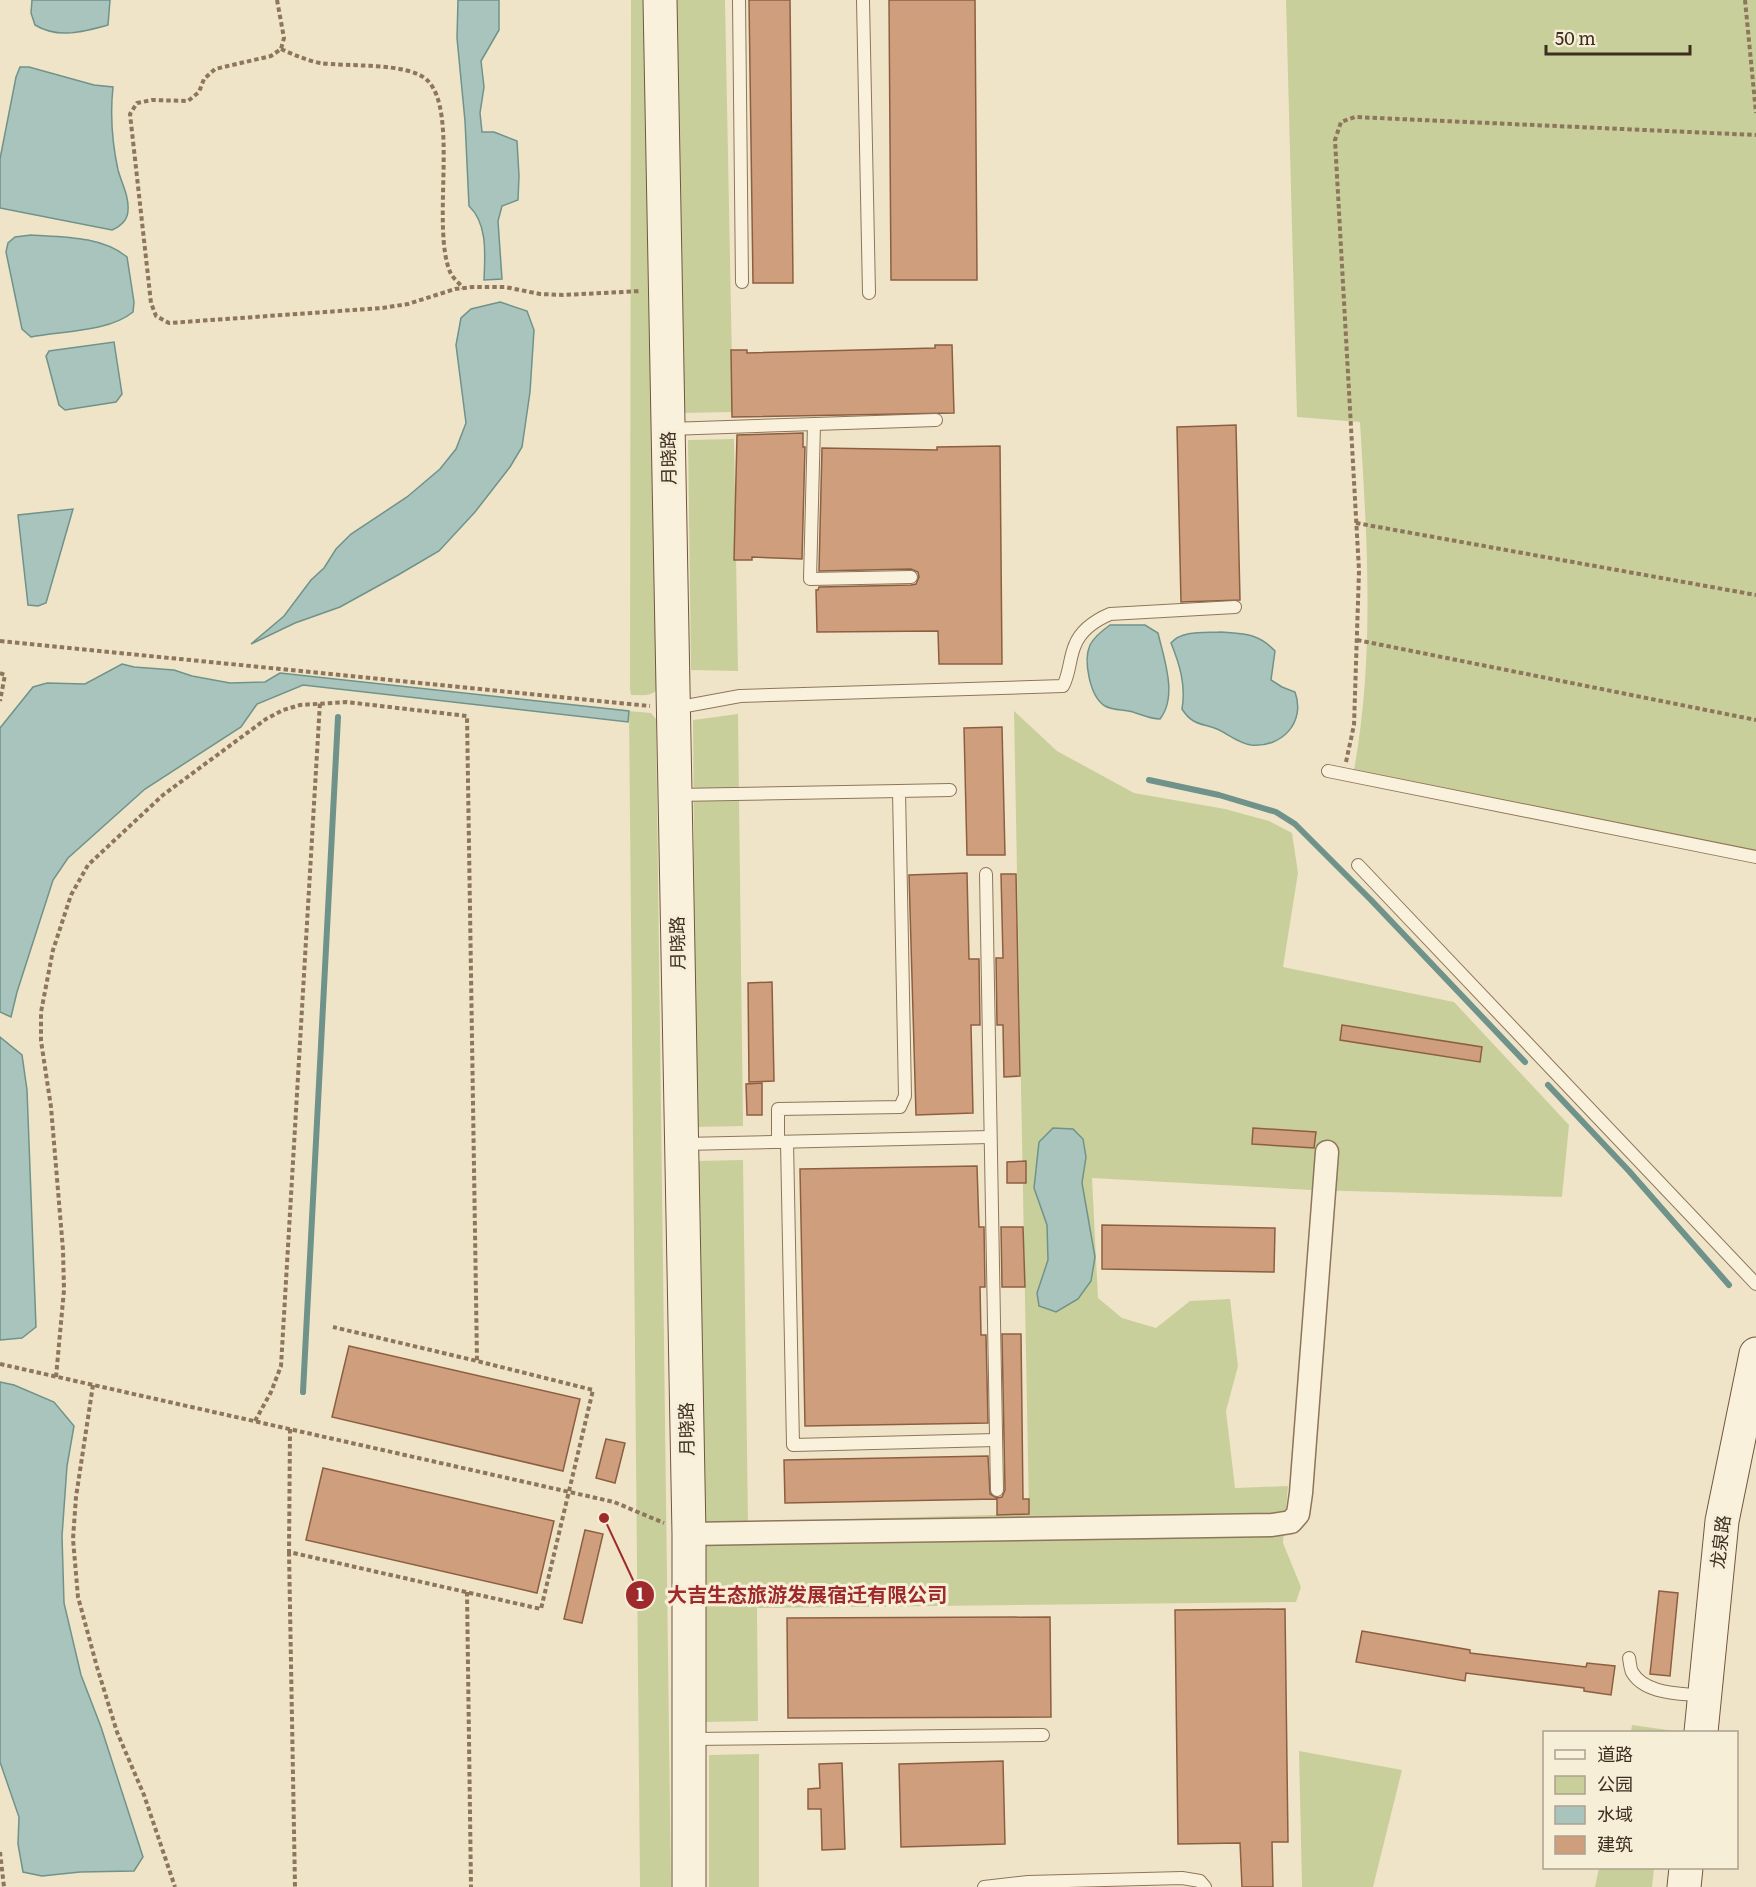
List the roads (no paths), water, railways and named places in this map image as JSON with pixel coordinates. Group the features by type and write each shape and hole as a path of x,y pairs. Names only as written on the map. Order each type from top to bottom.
{"street":[{"name":"月晓路","path":"660,0 689,1534 689,1887"},
{"path":"689,1534 1261,1525 1290,1522 1298,1514 1301,1493 1327,1152"},
{"name":"龙泉路","path":"1701,1731 1722,1521 1756,1354"},
{"path":"1684,1887 1686,1869"}],"lane":[{"path":"739,0 742,282"},
{"path":"863,0 869,293"},
{"path":"668,430 936,420"},
{"path":"814,423 810,579 911,577"},
{"path":"674,708 740,696 1063,686 1068,677 1075,645 1087,628 1099,619 1110,614 1235,607"},
{"path":"1328,771 1756,857"},
{"path":"675,795 950,790"},
{"path":"899,791 905,1096 900,1107 778,1109 783,1142 793,1446 996,1440"},
{"path":"1358,865 1756,1284"},
{"path":"986,874 997,1490"},
{"path":"682,1144 990,1137"},
{"path":"1629,1658 1632,1672 1643,1684 1658,1690 1705,1696"},
{"path":"689,1739 1043,1735"},
{"path":"984,1887 1028,1882 1182,1878 1200,1881 1205,1887"}],"water":[{"path":"32,0 110,0 108,25 71,33 53,32 35,25 31,13"},
{"path":"458,0 499,0 499,30 481,61 484,87 480,113 482,132 494,132 517,141 518,200 502,206 498,221 502,279 484,280 484,240 479,222 469,206 465,121 457,38"},
{"path":"20,67 29,67 94,85 113,87 114,149 128,205 127,217 118,227 112,230 0,208 0,159"},
{"path":"31,235 94,241 117,250 127,257 134,302 133,312 111,324 31,337 22,329 6,252 8,243 15,237"},
{"path":"500,302 527,311 534,330 530,392 522,447 510,467 475,512 439,551 340,607 295,623 251,644 284,616 311,580 324,568 336,549 351,534 407,497 440,469 456,449 466,423 456,345 461,318 471,309"},
{"path":"114,342 122,394 116,402 65,410 59,405 46,356 49,351"},
{"path":"73,509 46,603 38,606 28,605 18,515"},
{"path":"1110,625 1145,625 1158,633 1169,689 1165,710 1160,719 1108,708 1095,695 1089,678 1088,652 1094,639"},
{"path":"1221,632 1250,636 1269,645 1275,651 1271,680 1295,692 1298,703 1294,723 1289,731 1272,742 1251,745 1242,742 1217,729 1193,721 1182,709 1181,676 1171,643 1187,634"},
{"path":"122,664 174,670 230,683 265,682 280,673 629,711 628,722 303,685 257,704 241,727 145,789 68,858 53,880 11,1017 0,1012 0,728 33,687 47,683 85,684"},
{"path":"0,1037 22,1055 27,1090 36,1327 22,1338 0,1340"},
{"path":"1053,1128 1073,1129 1083,1139 1086,1157 1082,1183 1095,1257 1091,1281 1078,1299 1056,1312 1039,1306 1037,1293 1048,1260 1047,1225 1034,1188 1039,1142"},
{"path":"0,1382 14,1385 54,1402 74,1426 67,1466 62,1536 64,1603 81,1675 101,1727 143,1857 134,1871 80,1872 42,1876 23,1872 18,1844 19,1817 0,1762"}],"waterway":[{"path":"303,1392 338,717"},
{"path":"1149,780 1219,795 1276,812 1295,824 1371,900 1525,1062"},
{"path":"1548,1085 1629,1171 1729,1285"}],"place":[{"name":"大吉生态旅游发展宿迁有限公司","path":"604,1518"}]}
